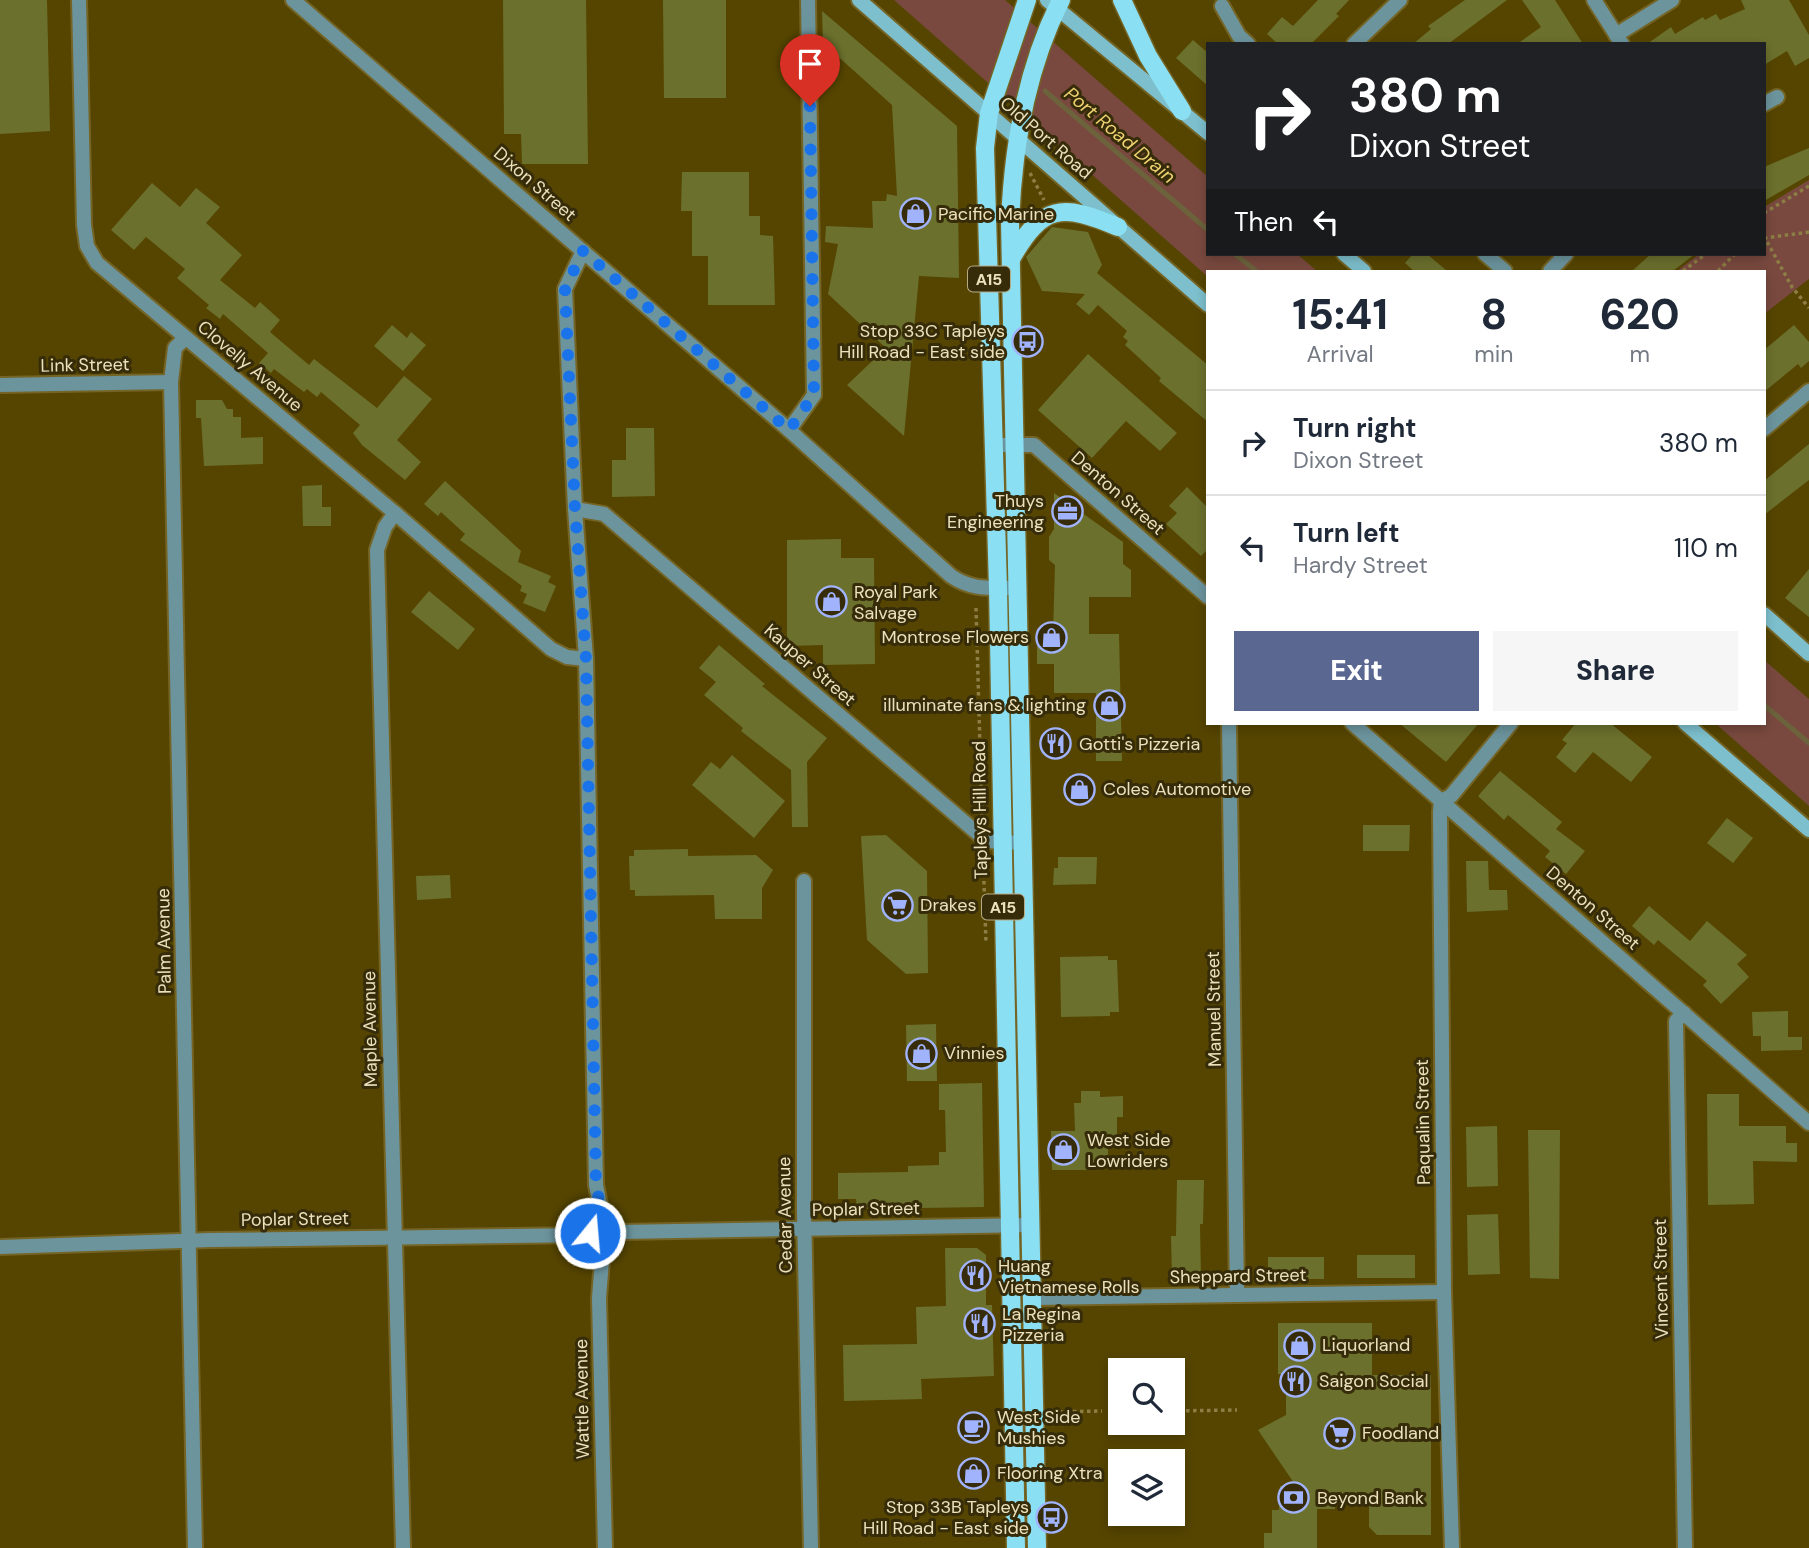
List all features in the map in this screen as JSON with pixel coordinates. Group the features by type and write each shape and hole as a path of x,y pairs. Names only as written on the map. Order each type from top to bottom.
{"main road":[{"name":"Old Port Road","path":"859,0 1206,303"},
{"name":"A15","path":"989,113 1027,0"},
{"path":"1122,0 1148,56 1182,111"},
{"name":"A15","path":"1037,1548 1014,444 1013,166 1031,75 1055,3"},
{"path":"1055,3 1206,131"},
{"name":"Tapleys Hill Road","path":"989,113 985,148 998,588 1016,1548"},
{"path":"1012,259 1028,229 1042,218 1056,213 1070,211 1091,215 1118,228"},
{"path":"1346,256 1363,270"},
{"path":"1766,616 1809,654"},
{"path":"1687,725 1809,830"}],"street":[{"name":"Clovelly Avenue","path":"79,0 87,246 97,263 395,513 551,649 567,657 586,659"},
{"name":"Dixon Street","path":"293,0 789,430 951,576 964,585 976,588 1017,588"},
{"path":"789,430 814,395 808,0"},
{"path":"1356,42 1400,0"},
{"path":"1594,0 1619,40 1672,0"},
{"path":"1222,6 1239,36 1246,42"},
{"path":"583,251 565,289 575,509 586,659 596,1185 603,1220"},
{"path":"1487,256 1504,270"},
{"path":"1551,270 1564,256"},
{"name":"Palm Avenue","path":"185,338 177,343 173,354 171,382 195,1548"},
{"name":"Link Street","path":"0,385 171,382"},
{"path":"1766,427 1809,391"},
{"name":"Denton Street","path":"994,445 1034,445 1206,595"},
{"name":"Kauper Street","path":"575,509 604,514 983,838 1001,843 1022,843"},
{"name":"Maple Avenue","path":"395,513 385,527 377,550 403,1548"},
{"name":"Manuel Street","path":"1229,725 1237,1295"},
{"name":"Denton Street","path":"1354,725 1809,1123"},
{"path":"1441,801 1451,796 1509,725"},
{"name":"Paqualin Street","path":"1441,801 1444,1293 1452,1548"},
{"name":"Cedar Avenue","path":"804,881 804,1229 811,1548"},
{"name":"Vincent Street","path":"1684,1013 1676,1021 1685,1548"},
{"path":"603,1220 615,1224 619,1232 615,1244 603,1248 596,1245 591,1235 594,1225 603,1220"},
{"name":"Poplar Street","path":"619,1232 1031,1225"},
{"name":"Poplar Street","path":"0,1247 189,1240 591,1235"},
{"name":"Wattle Avenue","path":"603,1248 599,1298 605,1548"},
{"name":"Sheppard Street","path":"1032,1298 1444,1293"}],"path":[{"path":"1030,171 1046,204"},
{"path":"1766,212 1809,186"},
{"path":"1766,238 1809,232"},
{"path":"1766,242 1792,287 1809,308"},
{"path":"1684,270 1703,256"},
{"path":"1719,270 1733,256"},
{"path":"976,608 982,819"},
{"path":"1185,1411 1237,1410"},
{"path":"1052,1412 1102,1411"}],"shaded area":[{"path":"894,0 1005,0 1206,175 1206,256 1299,256 1316,270 1206,270 1206,275"},
{"path":"1809,180 1809,279 1766,312 1766,270 1678,270 1696,256 1766,256 1766,206"},
{"path":"1766,662 1809,699 1809,806 1717,725 1766,725"}],"building":[{"path":"0,0 47,0 50,131 0,134"},
{"path":"503,0 586,0 588,164 522,164 521,134 504,134"},
{"path":"663,0 726,0 726,98 664,98"},
{"path":"1318,0 1349,0 1336,14 1339,16 1313,42 1276,42 1267,34 1282,17 1293,26"},
{"path":"1465,0 1507,0 1451,42 1415,42 1431,29 1428,26"},
{"path":"1522,0 1555,0 1582,42 1520,42 1541,27"},
{"path":"1741,0 1789,0 1809,35 1809,58 1795,66 1787,51 1766,64 1766,42 1650,42 1671,27 1675,34 1703,17 1705,20 1716,14 1720,20 1745,9"},
{"name":"Pacific Marine","path":"822,11 957,126 959,278 919,276 904,436 847,385 886,348 828,294 838,244 825,242 826,226 873,228 872,201 886,201 887,194 897,196 892,105 823,43"},
{"path":"1193,40 1206,51 1206,84 1176,58"},
{"path":"1809,148 1809,175 1766,200 1766,166"},
{"path":"682,172 749,172 749,216 760,216 760,235 773,236 775,305 708,305 708,256 692,256 692,211 681,211"},
{"path":"152,183 180,207 196,188 220,207 206,223 242,255 220,280 255,308 260,302 280,320 270,332 309,365 314,359 377,408 404,376 432,399 397,440 421,462 405,480 362,445 353,433 360,425 321,392 317,397 307,389 304,392 274,369 271,373 259,363 268,353 223,314 220,319 206,308 209,305 177,278 185,269 146,237 134,250 111,230"},
{"path":"1052,227 1088,232 1102,265 1097,273 1206,363 1206,420 1159,381 1161,378 1125,345 1128,341 1123,337 1127,331 1098,305 1089,315 1076,304 1085,294 1042,291 1026,257"},
{"path":"1411,256 1429,256 1446,270 1413,270 1405,263"},
{"path":"1649,256 1692,256 1674,270 1633,270"},
{"path":"392,325 407,338 411,332 426,345 403,371 374,346"},
{"path":"1794,325 1809,342 1809,361 1801,368 1798,364 1766,390 1766,348"},
{"path":"1088,354 1177,433 1160,451 1126,421 1092,458 1038,410"},
{"path":"196,400 222,400 227,409 233,409 233,417 241,417 241,438 263,437 263,464 204,466 201,418 196,418"},
{"path":"626,428 654,428 655,496 612,497 612,460 626,460"},
{"path":"1809,444 1809,480 1766,513 1766,479"},
{"path":"445,481 521,551 518,562 551,576 548,582 556,586 545,612 523,603 527,594 520,591 522,586 460,540 465,534 441,512 438,516 424,504"},
{"path":"322,485 322,507 331,507 331,526 303,526 302,486"},
{"path":"1187,487 1206,506 1206,551 1201,556 1166,524 1177,513 1169,506"},
{"path":"1054,493 1123,542 1123,564 1131,570 1131,597 1089,597 1089,634 1119,634 1122,761 1096,761 1096,693 1054,693 1054,664 1037,664 1037,634 1053,634 1055,565 1049,560 1049,537 1054,529"},
{"name":"Royal Park Salvage","path":"841,539 841,558 874,558 875,664 823,665 823,645 787,646 787,540"},
{"path":"1809,569 1809,617 1785,598"},
{"path":"429,591 475,629 458,650 411,612"},
{"path":"719,645 765,684 762,686 827,738 807,762 808,827 792,827 791,770 741,731 743,728 704,695 716,682 699,668"},
{"path":"1401,725 1477,725 1446,762"},
{"path":"1574,725 1612,725 1652,757 1631,782 1593,752 1575,773 1556,757 1567,743 1562,740"},
{"path":"732,755 785,801 754,838 692,785 711,762 720,769"},
{"path":"1500,771 1562,822 1556,829 1585,851 1566,874 1545,857 1550,851 1508,815 1504,820 1478,796"},
{"path":"1727,818 1753,838 1733,863 1707,843"},
{"path":"1363,825 1410,825 1409,851 1363,851"},
{"name":"Drakes","path":"886,835 927,871 928,973 906,974 867,940 861,836"},
{"path":"688,849 688,856 756,855 773,870 762,888 762,919 715,919 714,895 635,896 635,890 630,890 629,856 634,856 634,850"},
{"path":"1058,857 1097,857 1096,884 1053,885"},
{"path":"1466,861 1488,861 1489,890 1507,890 1508,910 1467,912"},
{"path":"450,875 451,898 417,900 416,876"},
{"path":"1649,906 1690,941 1707,921 1747,955 1737,964 1749,977 1721,1004 1703,985 1707,981 1658,940 1654,945 1632,926"},
{"path":"1108,956 1108,960 1117,960 1119,1012 1110,1012 1110,1016 1061,1017 1060,957"},
{"path":"1788,1011 1788,1037 1802,1037 1802,1050 1761,1051 1761,1036 1753,1036 1752,1012"},
{"name":"Vinnies","path":"936,1024 937,1081 907,1081 906,1025"},
{"path":"982,1083 984,1207 857,1209 856,1199 838,1199 838,1173 908,1172 908,1166 939,1165 939,1152 946,1152 945,1110 939,1110 939,1084"},
{"path":"1081,1091 1100,1091 1100,1097 1123,1096 1123,1117 1117,1117 1117,1139 1108,1139 1108,1163 1097,1163 1097,1170 1052,1170 1051,1131 1075,1131 1074,1103 1081,1103"},
{"path":"1707,1094 1739,1094 1739,1126 1786,1126 1786,1143 1797,1143 1797,1162 1753,1161 1754,1204 1708,1205"},
{"path":"1497,1126 1498,1186 1467,1187 1466,1127"},
{"path":"1528,1130 1560,1130 1559,1279 1530,1278"},
{"path":"1177,1180 1204,1180 1203,1224 1200,1224 1201,1279 1172,1279 1171,1236 1176,1236"},
{"path":"1498,1214 1500,1274 1468,1275 1467,1215"},
{"path":"945,1248 977,1248 986,1255 986,1305 992,1305 994,1376 921,1379 922,1399 844,1401 843,1345 917,1344 916,1307 946,1306"},
{"path":"1357,1255 1415,1255 1415,1278 1357,1278"},
{"path":"1268,1257 1324,1257 1324,1279 1268,1279"},
{"path":"1278,1323 1372,1323 1372,1375 1431,1375 1431,1535 1377,1535 1369,1527 1369,1495 1335,1495 1335,1509 1317,1509 1317,1548 1264,1548 1264,1533 1272,1533 1272,1510 1279,1510 1280,1486 1296,1486 1258,1430 1286,1415 1286,1374 1278,1374"}],"waterway":[{"name":"Port Road Drain","path":"1045,91 1206,228"},
{"name":"Port Road Drain","path":"1237,256 1255,270"},
{"name":"Port Road Drain","path":"1766,707 1809,743"}],"place":[{"name":"Pacific Marine","path":"915,214"},
{"name":"Stop 33C Tapleys Hill Road - East side","path":"1028,341"},
{"name":"Thuys Engineering","path":"1067,511"},
{"name":"Royal Park Salvage","path":"831,602"},
{"name":"Montrose Flowers","path":"1052,637"},
{"name":"illuminate fans & lighting","path":"1109,705"},
{"name":"Gotti's Pizzeria","path":"1056,744"},
{"name":"Coles Automotive","path":"1080,789"},
{"name":"Drakes","path":"897,905"},
{"name":"Vinnies","path":"921,1053"},
{"name":"West Side Lowriders","path":"1064,1150"},
{"name":"Huang Vietnamese Rolls","path":"975,1276"},
{"name":"La Regina Pizzeria","path":"979,1324"},
{"name":"Liquorland","path":"1299,1345"},
{"name":"Saigon Social","path":"1296,1381"},
{"name":"West Side Mushies","path":"974,1427"},
{"name":"Foodland","path":"1339,1433"},
{"name":"Flooring Xtra","path":"974,1473"},
{"name":"Beyond Bank","path":"1294,1498"},
{"name":"Stop 33B Tapleys Hill Road - East side","path":"1052,1517"}],"route":[{"path":"590,1233 594,1225 603,1220 596,1185 586,659 575,509 565,289 583,251 789,430 814,395 810,106"}]}
